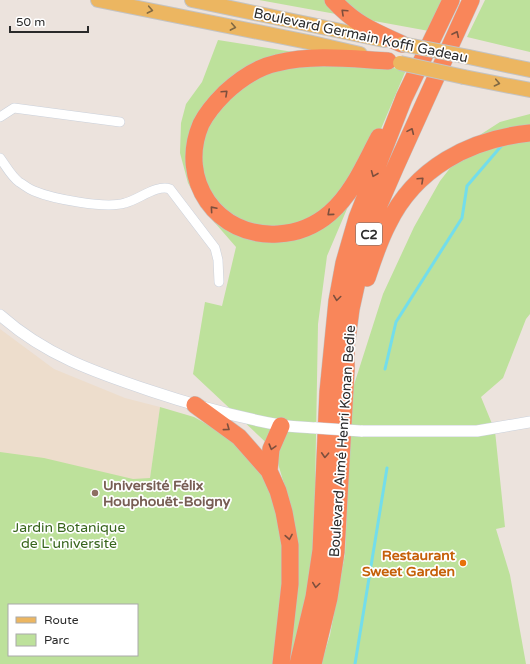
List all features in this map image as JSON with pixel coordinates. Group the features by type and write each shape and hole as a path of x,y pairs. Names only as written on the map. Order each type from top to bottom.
{"highway":[{"path":"333,0 354,20 368,29 402,44"},
{"name":"Boulevard Aimé Henri Konan Bedie","path":"298,664 314,597 321,550 328,392 340,279 357,218 404,98 451,0"},
{"name":"Boulevard Aimé Henri Konan Bedie","path":"313,664 329,598 336,552 346,347 351,309 364,250 375,214 394,168 471,0"},
{"path":"394,62 322,57 302,58 276,63 264,67 249,75 229,89 218,100 209,111 202,124 196,139 194,152 196,177 200,189 206,201 217,214 241,229 263,234 288,234 308,227 330,213 346,197 353,187 384,128 404,98"},
{"path":"346,370 367,277 388,224 414,186 436,167 468,148 498,138 530,133"},
{"path":"195,405 240,437 269,471 278,491 284,512 290,546 290,584 281,664"},
{"path":"269,471 271,449 281,426"}],"main road":[{"name":"Boulevard Germain Koffi Gadeau","path":"98,0 308,42 394,62 530,90"},
{"name":"Boulevard Germain Koffi Gadeau","path":"192,0 530,70"}],"street":[{"path":"0,117 14,108 120,122"},
{"path":"0,158 17,180 36,192 101,206 117,205 128,202 161,187 170,189 215,248 218,260 219,282"},
{"path":"0,315 17,330 59,356 106,376 195,405 281,426 361,431 477,430 530,422"}],"shaded area":[{"name":"Jardin Botanique de L'université","path":"0,329 54,369 125,398 160,407 150,478 225,664 0,664"}],"green space":[{"path":"259,0 443,0 429,31"},
{"path":"485,0 530,0 530,52 467,37"},
{"path":"218,40 406,70 327,256 318,324 314,550 302,629 291,664 287,664 292,511 274,450 193,374 205,302 222,306 236,247 202,208 188,183 180,153 181,123 186,104 202,82"},
{"path":"530,114 530,314 526,319 503,378 481,397 495,431 505,527 496,529 510,575 526,664 321,664 330,635 345,554 352,391 383,294 414,227 440,181 472,140 500,122"},
{"name":"Jardin Botanique de L'université","path":"160,407 194,417 237,441 264,476 279,513 284,547 276,664 0,664 0,452 44,458 133,479 150,478"}],"waterway":[{"path":"385,369 396,322 462,218 467,186 503,144"},
{"path":"355,664 387,468"}],"place":[{"name":"Université Félix Houphouët-Boigny","path":"95,493"},
{"name":"Restaurant Sweet Garden","path":"463,563"}]}
